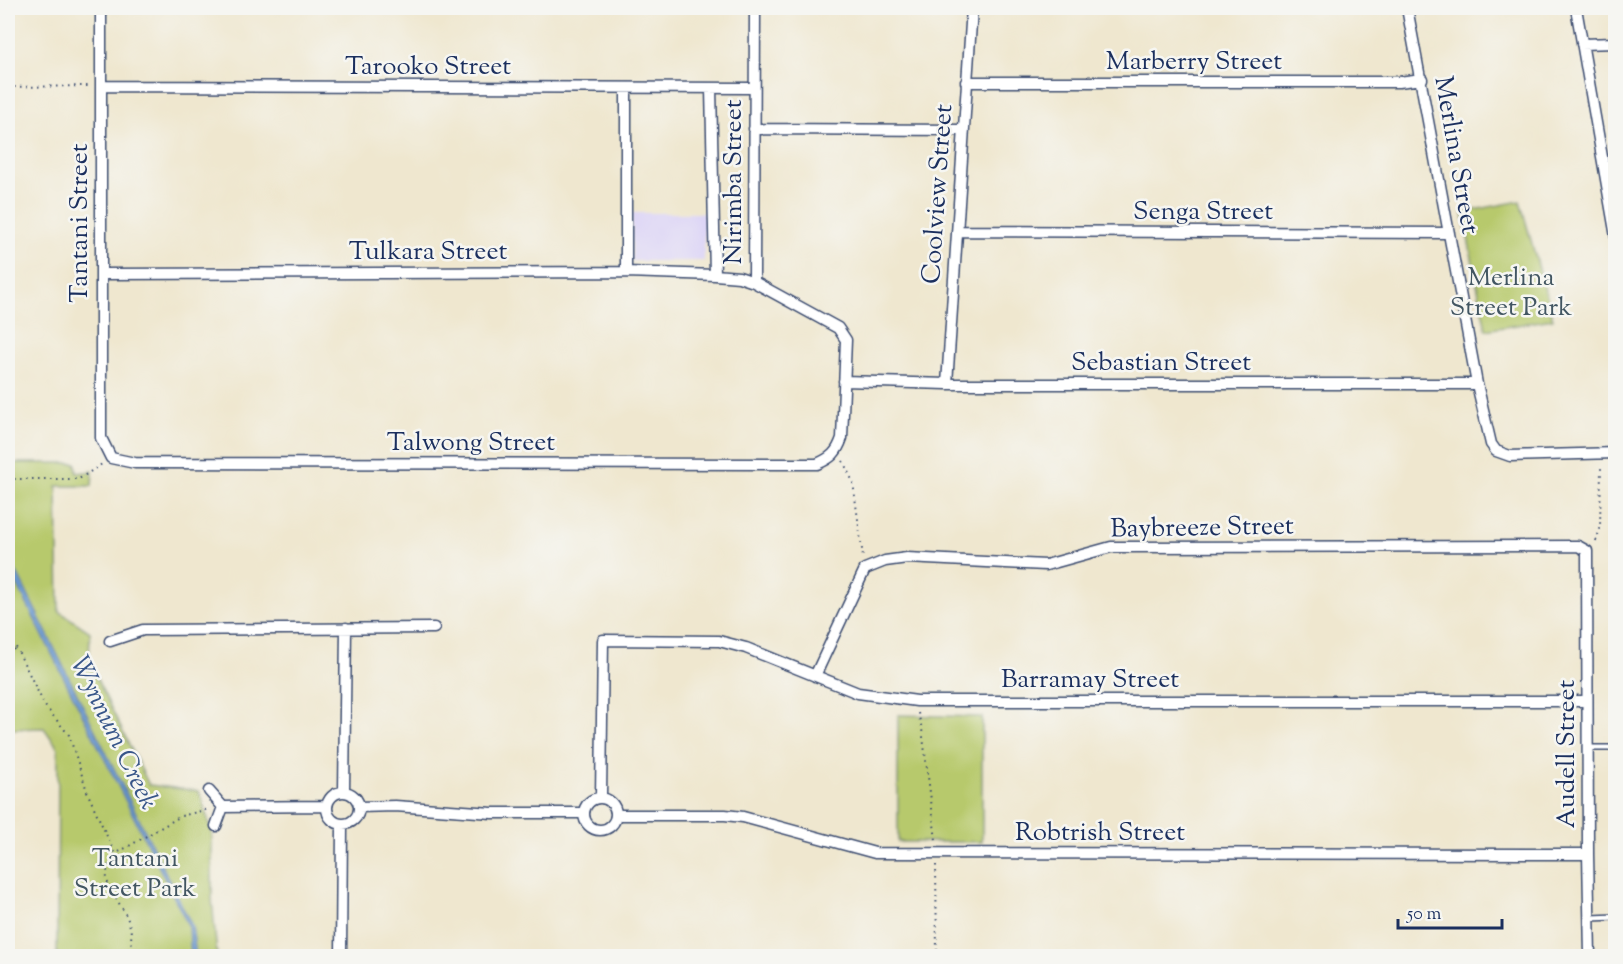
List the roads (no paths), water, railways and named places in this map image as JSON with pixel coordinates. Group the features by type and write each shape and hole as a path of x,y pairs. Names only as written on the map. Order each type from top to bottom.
{"street":[{"name":"Tantani Street","path":"101,8 101,438 111,458"},
{"name":"Nirimba Street","path":"755,8 754,282 838,327 846,340 844,381"},
{"name":"Coolview Street","path":"946,384 972,8"},
{"name":"Merlina Street","path":"1407,8 1489,437 1496,451 1510,456 1616,453"},
{"path":"1576,8 1616,237"},
{"path":"1582,44 1616,43"},
{"name":"Marberry Street","path":"966,82 1399,82 1422,79"},
{"name":"Tarooko Street","path":"101,86 754,88"},
{"path":"626,88 626,272"},
{"name":"Nirimba Street","path":"711,88 715,274"},
{"path":"754,129 963,130"},
{"name":"Senga Street","path":"957,231 1449,233"},
{"name":"Tulkara Street","path":"101,274 626,272 715,274 739,277 754,282"},
{"name":"Sebastian Street","path":"844,381 946,384 1478,384"},
{"name":"Talwong Street","path":"111,458 135,463 817,464 837,452 842,438 844,381"},
{"name":"Baybreeze Street","path":"815,676 865,569 885,561 906,558 1046,565 1111,547 1578,546 1590,548"},
{"name":"Audell Street","path":"1590,548 1587,701 1590,957"},
{"path":"344,792 346,628"},
{"path":"110,641 142,630 434,628"},
{"name":"Barramay Street","path":"602,797 603,640 719,641 746,648 858,693 917,701 1587,701"},
{"path":"209,791 223,807 327,806"},
{"path":"344,792 352,794 359,807 356,819 342,825 330,819 327,806 329,799 344,792"},
{"path":"602,797 613,803 617,815 611,826 599,831 588,825 584,813 589,801 602,797"},
{"path":"359,807 395,806 492,813 584,813"},
{"path":"216,826 223,807"},
{"name":"Robtrish Street","path":"617,815 725,815 875,853 1588,855"},
{"path":"341,957 342,825"}],"lane":[{"path":"1587,748 1616,748"},
{"path":"1590,918 1616,917"}],"water":[{"path":"8,555 192,926 196,956 191,956 189,927 8,566"}],"park label":[{"name":"Merlina Street Park","path":"1511,291"},
{"name":"Tantani Street Park","path":"135,872"}],"water label":[{"name":"Wynnum Creek","path":"115,732"}]}
